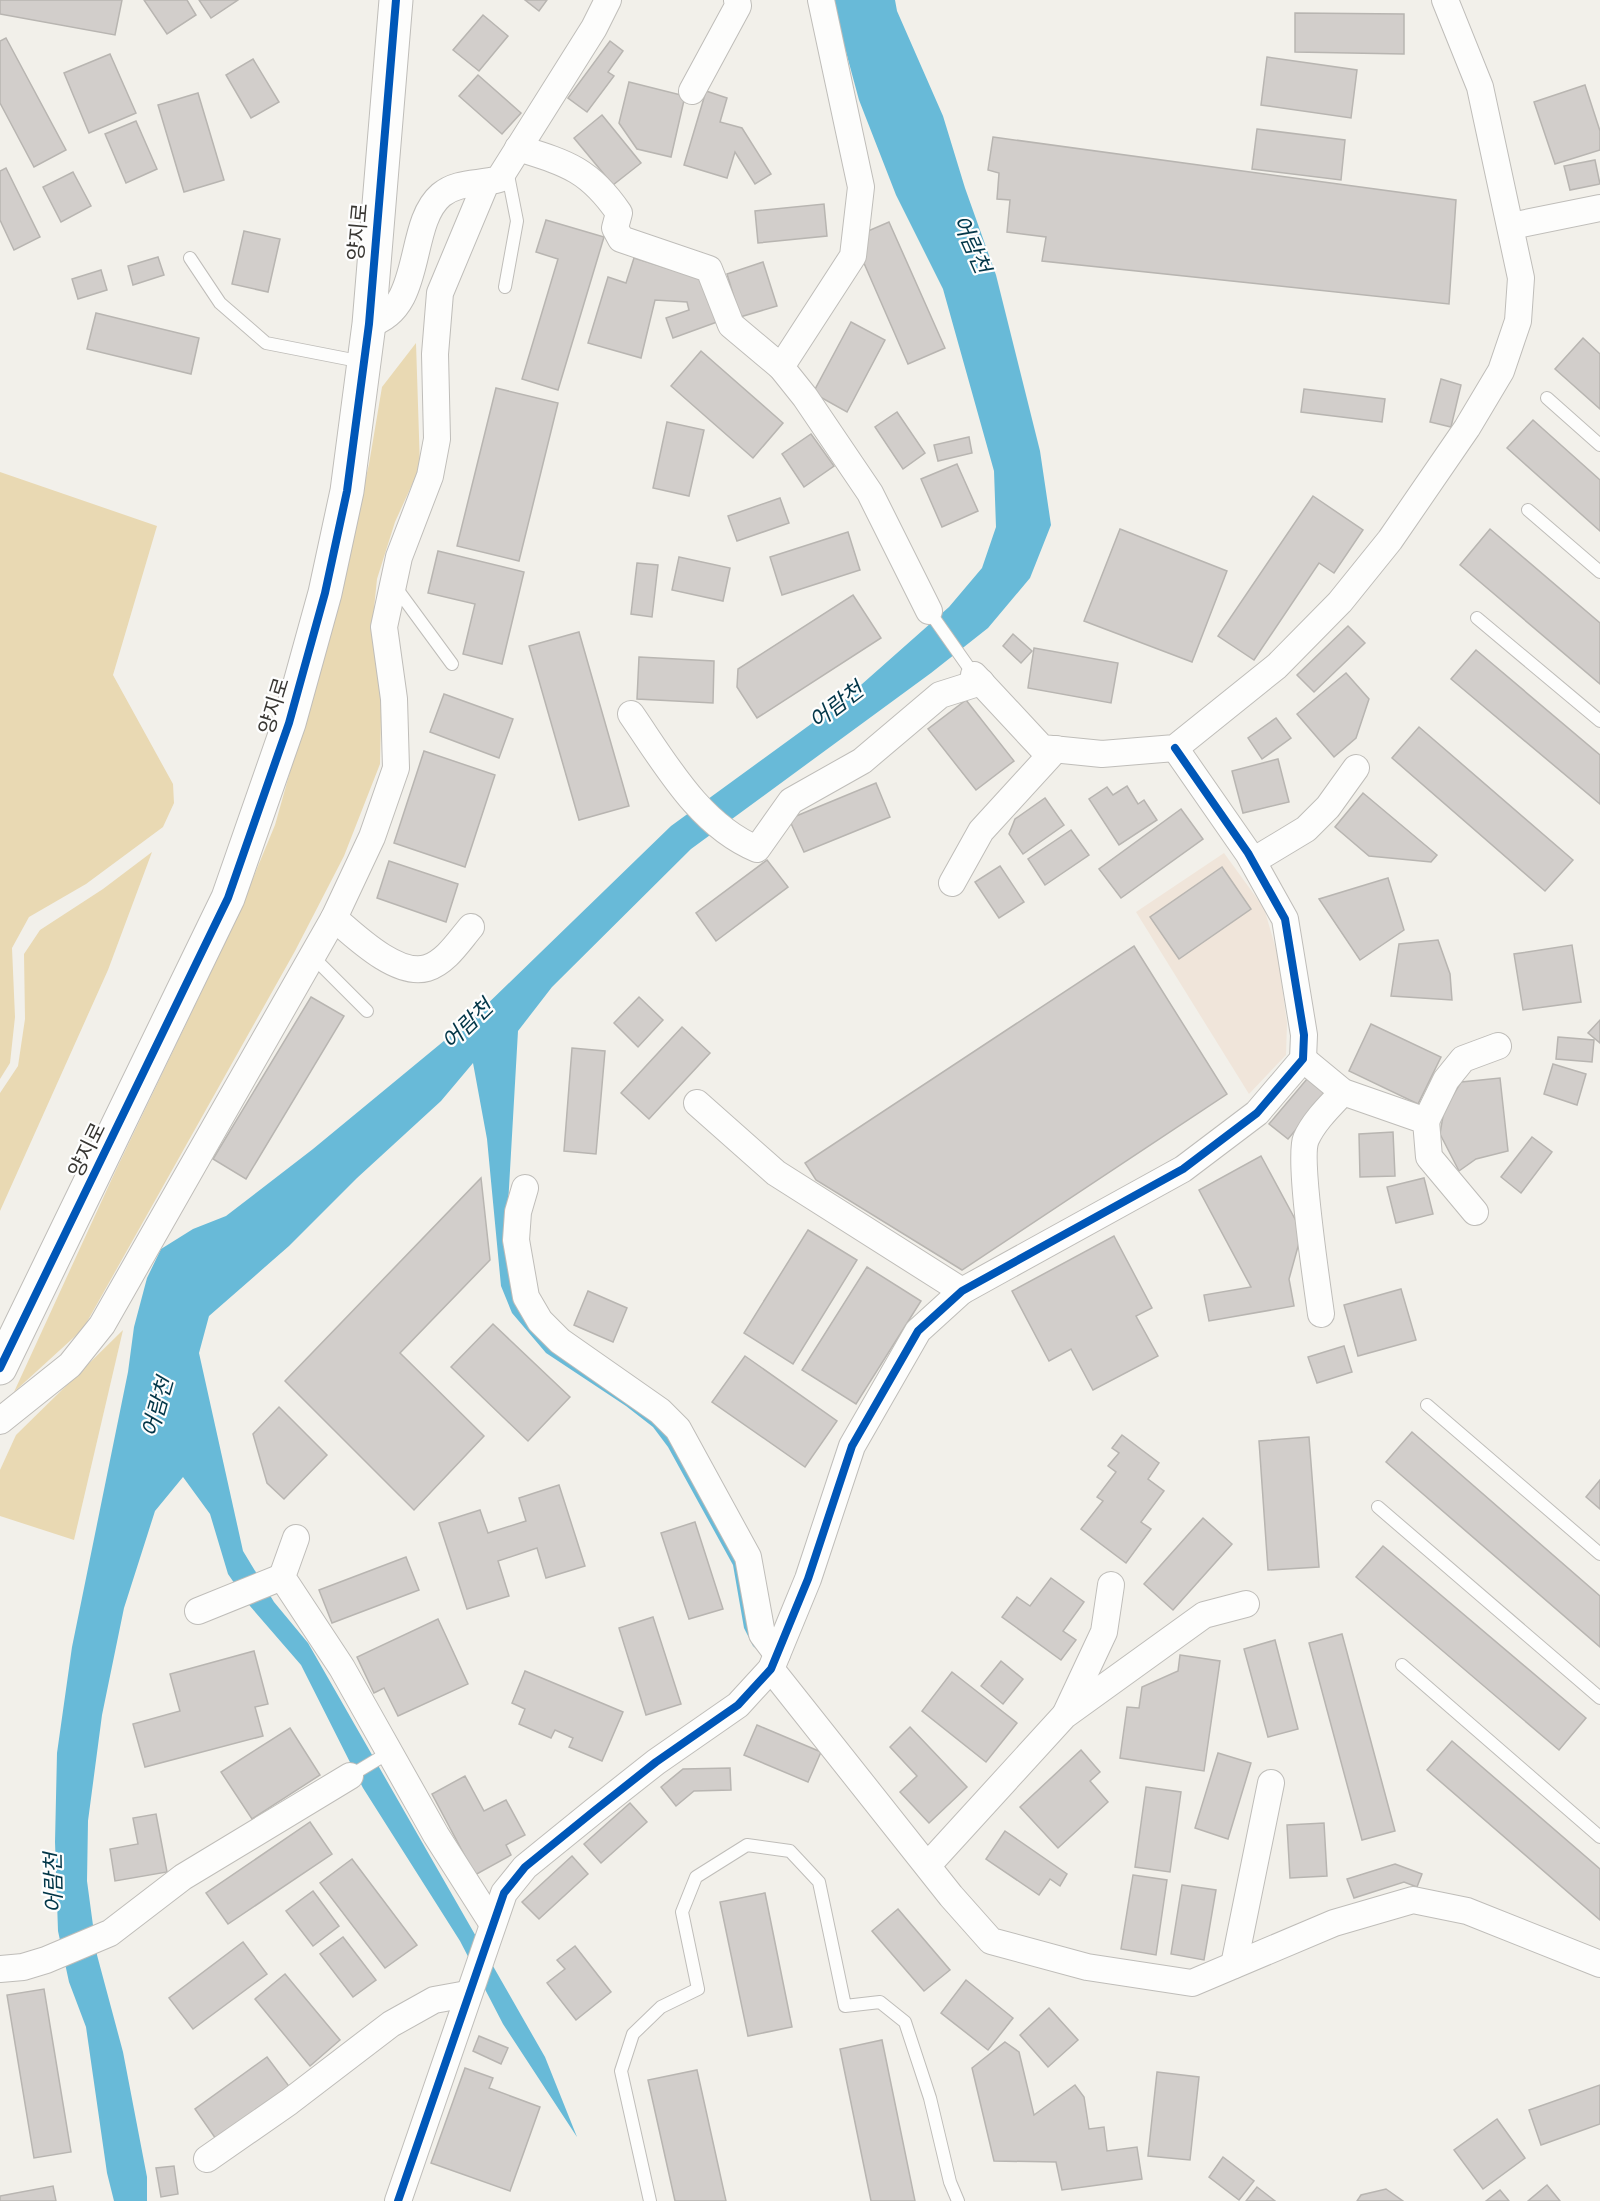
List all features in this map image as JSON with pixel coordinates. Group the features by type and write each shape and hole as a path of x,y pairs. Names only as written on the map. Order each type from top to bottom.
{"street":[{"name":"양지로","path":"0,1368 228,898 289,723 325,593 347,491 369,324 396,0"},
{"path":"369,324 378,322 402,298 415,261 425,216 441,196 460,184 486,183 499,179 594,28 608,0"},
{"path":"692,91 738,6 737,0"},
{"path":"780,367 853,256 861,187 821,0"},
{"path":"631,714 687,795 738,841 757,849 791,801 862,761 940,695 977,679 1042,748 1102,754 1175,748 1277,666 1340,602 1390,540 1467,428 1500,370 1518,321 1521,278 1480,87 1445,0"},
{"path":"512,157 576,168 596,184 619,213 615,228 621,239 709,269 730,325 780,367 805,397 870,493 928,611"},
{"path":"0,1421 70,1365 102,1325 334,918 372,837 396,768 394,699 384,627 399,557 430,476 437,439 435,354 440,293 486,183"},
{"path":"1511,226 1600,208"},
{"path":"398,2201 504,1893 525,1868 656,1762 738,1705 774,1661 808,1579 852,1446 918,1331 962,1291 1183,1169 1257,1113 1303,1059 1304,1035 1285,919 1253,861 1175,748"},
{"path":"952,883 981,831 1056,749"},
{"path":"1253,861 1306,829 1328,807 1356,768"},
{"path":"334,918 369,947 400,966 426,968 445,957 471,927"},
{"path":"1475,1212 1429,1157 1426,1121 1446,1080 1463,1059 1498,1046"},
{"path":"1303,1059 1343,1092 1426,1121"},
{"path":"1321,1314 1305,1171 1305,1141 1316,1122 1343,1092"},
{"path":"697,1103 776,1173 962,1291"},
{"path":"525,1188 518,1212 516,1240 526,1297 540,1321 560,1341 660,1411 678,1429 748,1557 762,1634 774,1661 928,1865 991,1941 1087,1967 1192,1983 1334,1923 1413,1900 1467,1911 1600,1964"},
{"path":"198,1611 282,1576 296,1538"},
{"path":"282,1576 342,1668 436,1835 492,1923"},
{"path":"1064,1716 1104,1632 1111,1585"},
{"path":"928,1865 1064,1716 1204,1616 1246,1604"},
{"path":"0,1969 23,1967 46,1960 110,1933 183,1877 350,1776"},
{"path":"1234,1965 1271,1783"},
{"path":"207,2159 289,2102 391,2024 434,2000 470,1988"}],"lane":[{"path":"505,288 517,221 512,157"},
{"path":"190,258 219,303 266,343 364,362"},
{"path":"1547,398 1600,445"},
{"path":"1528,510 1600,572"},
{"path":"393,584 452,664"},
{"path":"928,611 977,679"},
{"path":"1477,618 1600,721"},
{"path":"312,956 367,1011"},
{"path":"1427,1405 1600,1554"},
{"path":"1378,1507 1600,1698"},
{"path":"1402,1665 1600,1837"},
{"path":"350,1776 388,1753"},
{"path":"650,2201 621,2071 633,2034 661,2007 698,1989 682,1911 696,1877 747,1845 790,1851 819,1882 844,2006 880,2002 905,2022 930,2098 950,2182 958,2201"}],"shaded area":[{"path":"416,343 420,467 395,522 377,579 372,628 382,678 380,764 344,856 295,951 83,1329 14,1392 115,1172 234,924 275,825 339,598 369,464 382,387"},
{"path":"0,472 157,526 113,675 173,784 174,803 163,827 86,884 29,917 12,948 15,1017 10,1063 0,1079"},
{"path":"152,852 108,970 0,1211 0,1093 18,1066 25,1019 24,954 40,930 103,889"},
{"path":"1224,853 1264,908 1278,956 1287,1023 1286,1055 1249,1094 1136,912"},
{"path":"123,1330 74,1540 0,1516 0,1470 16,1435"}],"water":[{"name":"어람천","path":"832,0 895,0 897,11 943,116 965,188 996,275 1040,451 1051,525 1030,578 988,628 931,673 691,849 552,987 518,1031 508,1205 512,1283 668,1431 734,1537 765,1656 753,1646 744,1628 733,1565 668,1447 653,1427 626,1406 546,1353 512,1313 501,1286 487,1139 473,1063 441,1101 357,1178 289,1246 209,1316 199,1353 243,1551 274,1602 308,1643 545,2057 577,2137 503,2024 460,1941 363,1788 301,1665 250,1606 228,1574 210,1514 183,1477 155,1511 124,1608 102,1715 88,1821 87,1881 97,1955 123,2052 147,2177 147,2201 114,2201 107,2173 86,2027 69,1982 58,1931 55,1842 57,1753 72,1647 128,1372 134,1327 147,1278 161,1249 193,1229 226,1216 313,1149 479,1012 671,826 844,700 949,607 982,568 996,527 994,471 943,289 896,195 859,100"}],"building":[{"path":"0,0 122,0 115,35 0,14"},
{"path":"144,0 187,0 196,15 167,34"},
{"path":"199,0 238,0 211,18"},
{"path":"525,0 547,0 539,11"},
{"path":"1295,13 1404,14 1404,54 1295,52"},
{"path":"483,15 508,36 479,71 453,50"},
{"path":"6,38 66,150 34,167 0,103 0,41"},
{"path":"610,41 623,51 608,72 614,76 587,112 568,98"},
{"path":"110,54 136,113 89,133 64,73"},
{"path":"1267,57 1357,70 1351,118 1261,105"},
{"path":"253,59 279,102 251,118 226,75"},
{"path":"478,75 521,113 502,134 459,96"},
{"path":"629,82 685,96 671,157 637,149 619,123"},
{"path":"1585,85 1600,131 1600,150 1555,164 1534,102"},
{"path":"706,91 727,98 720,122 742,128 771,174 755,184 735,152 727,178 684,165"},
{"path":"198,93 224,180 184,192 158,105"},
{"path":"602,115 641,163 613,185 574,138"},
{"path":"136,121 157,169 126,183 105,134"},
{"path":"1257,129 1345,140 1341,180 1252,169"},
{"path":"993,137 1456,200 1449,304 1042,261 1046,237 1007,232 1010,200 997,199 999,173 988,170"},
{"path":"1595,160 1600,184 1570,190 1564,166"},
{"path":"6,168 40,237 14,250 0,220 0,171"},
{"path":"73,172 91,206 61,222 43,187"},
{"path":"824,204 827,236 758,243 755,211"},
{"path":"546,220 604,237 558,390 522,379 558,259 536,252"},
{"path":"889,222 945,348 908,364 863,261 868,231"},
{"path":"244,231 280,239 268,292 232,284"},
{"path":"158,257 164,275 133,285 128,266"},
{"path":"634,258 702,279 717,322 673,338 666,318 689,310 687,302 655,300 641,358 588,343 608,277 626,283"},
{"path":"763,262 777,306 740,317 727,274"},
{"path":"101,270 107,290 78,299 72,279"},
{"path":"96,313 199,338 191,374 87,349"},
{"path":"851,322 885,340 847,412 813,393"},
{"path":"1583,338 1600,354 1600,409 1555,369"},
{"path":"701,351 783,423 753,458 671,386"},
{"path":"1441,379 1461,385 1451,427 1430,422"},
{"path":"496,388 558,403 519,561 457,546"},
{"path":"1304,389 1385,399 1382,422 1301,412"},
{"path":"897,412 925,453 903,469 875,427"},
{"path":"1533,420 1600,480 1600,531 1507,448"},
{"path":"667,422 704,430 689,496 653,488"},
{"path":"811,434 834,466 804,487 782,454"},
{"path":"969,437 972,453 938,461 934,445"},
{"path":"957,464 978,511 942,527 921,479"},
{"path":"1313,496 1363,530 1334,573 1319,563 1254,660 1218,636"},
{"path":"780,498 789,523 737,541 728,516"},
{"path":"1120,529 1227,571 1192,662 1084,621"},
{"path":"1490,529 1600,623 1600,684 1460,565"},
{"path":"848,532 860,570 782,595 770,557"},
{"path":"438,551 524,572 502,664 463,654 475,604 428,593"},
{"path":"679,557 730,568 723,601 672,590"},
{"path":"637,563 658,565 652,617 631,614"},
{"path":"853,595 881,638 757,718 737,687 738,669"},
{"path":"1348,626 1365,643 1314,692 1297,675"},
{"path":"579,632 629,806 579,820 529,646"},
{"path":"1013,634 1032,651 1021,663 1003,646"},
{"path":"1034,648 1118,663 1111,703 1028,688"},
{"path":"1476,650 1600,755 1600,804 1451,679"},
{"path":"639,657 714,661 713,703 637,699"},
{"path":"1346,673 1369,699 1356,738 1334,757 1297,714"},
{"path":"444,694 513,719 499,758 430,732"},
{"path":"966,700 1014,761 976,790 928,729"},
{"path":"1276,718 1291,738 1262,759 1248,738"},
{"path":"1419,727 1573,860 1545,891 1392,758"},
{"path":"424,751 495,775 465,867 394,843"},
{"path":"1278,759 1289,802 1243,813 1232,771"},
{"path":"876,783 890,817 804,852 789,819"},
{"path":"1127,786 1138,804 1144,800 1157,820 1119,845 1089,799 1107,787 1113,795"},
{"path":"1363,793 1437,855 1431,862 1369,856 1335,827"},
{"path":"1045,798 1064,825 1023,854 1009,834 1015,819"},
{"path":"1181,809 1203,839 1121,898 1099,869"},
{"path":"1071,830 1089,855 1045,885 1028,859"},
{"path":"767,860 788,887 716,941 696,913"},
{"path":"389,861 458,884 446,922 377,898"},
{"path":"1000,866 1024,902 999,918 975,882"},
{"path":"1222,867 1251,909 1179,959 1150,917"},
{"path":"1388,878 1404,930 1360,960 1319,899"},
{"path":"1438,940 1450,974 1452,1000 1391,996 1399,944"},
{"path":"1572,945 1581,1002 1523,1010 1514,954"},
{"path":"1134,946 1227,1094 962,1270 816,1180 805,1163"},
{"path":"311,997 344,1016 246,1179 213,1159"},
{"path":"639,997 663,1020 638,1047 614,1023"},
{"path":"1600,1020 1600,1043 1588,1033"},
{"path":"1371,1024 1441,1057 1418,1104 1349,1071"},
{"path":"682,1027 710,1053 649,1119 621,1093"},
{"path":"1558,1037 1594,1040 1592,1062 1556,1059"},
{"path":"572,1048 605,1051 596,1154 564,1151"},
{"path":"1553,1064 1586,1074 1577,1105 1544,1094"},
{"path":"1500,1078 1508,1151 1476,1159 1459,1171 1440,1134 1444,1110 1461,1082"},
{"path":"1307,1079 1326,1094 1288,1139 1269,1124"},
{"path":"1393,1132 1395,1176 1360,1177 1359,1134"},
{"path":"1532,1137 1552,1152 1521,1193 1501,1177"},
{"path":"1261,1156 1302,1232 1289,1279 1294,1306 1209,1321 1204,1295 1251,1287 1199,1190"},
{"path":"481,1178 490,1260 400,1353 484,1436 414,1510 285,1381"},
{"path":"1424,1178 1433,1214 1396,1223 1387,1187"},
{"path":"808,1230 857,1260 793,1364 744,1333"},
{"path":"1114,1236 1152,1308 1136,1316 1158,1356 1093,1390 1071,1349 1049,1361 1012,1291"},
{"path":"867,1267 921,1301 856,1404 802,1370"},
{"path":"1401,1289 1416,1340 1358,1356 1344,1305"},
{"path":"588,1291 627,1308 613,1342 574,1325"},
{"path":"493,1324 570,1397 528,1441 451,1367"},
{"path":"1344,1346 1352,1372 1317,1383 1308,1357"},
{"path":"745,1356 837,1421 805,1467 712,1402"},
{"path":"279,1407 327,1455 284,1499 267,1483 253,1434"},
{"path":"1412,1432 1600,1596 1600,1647 1386,1462"},
{"path":"1122,1435 1159,1463 1148,1479 1164,1491 1141,1522 1151,1529 1126,1563 1081,1529 1103,1501 1097,1497 1116,1472 1108,1466 1119,1453 1112,1448"},
{"path":"1309,1437 1319,1567 1268,1570 1259,1441"},
{"path":"1600,1480 1600,1509 1586,1497"},
{"path":"559,1485 585,1566 546,1578 537,1548 498,1561 509,1596 467,1609 439,1523 480,1510 488,1533 526,1521 519,1498"},
{"path":"1203,1518 1232,1544 1173,1610 1144,1584"},
{"path":"695,1522 723,1609 689,1619 661,1533"},
{"path":"1383,1546 1586,1718 1559,1750 1356,1577"},
{"path":"406,1557 419,1590 332,1623 319,1590"},
{"path":"1051,1578 1084,1602 1063,1631 1076,1640 1061,1660 1002,1617 1017,1597 1030,1606"},
{"path":"653,1617 681,1704 646,1715 619,1628"},
{"path":"438,1619 468,1684 398,1716 384,1688 374,1693 357,1657"},
{"path":"1342,1634 1395,1831 1362,1840 1309,1643"},
{"path":"1275,1640 1298,1729 1268,1737 1244,1649"},
{"path":"254,1651 268,1704 255,1707 263,1736 145,1767 133,1724 180,1711 170,1674"},
{"path":"1180,1655 1220,1661 1204,1771 1120,1758 1127,1707 1139,1708 1142,1687 1178,1671"},
{"path":"1001,1661 1023,1679 1003,1704 981,1686"},
{"path":"525,1671 623,1712 602,1761 569,1747 573,1738 555,1730 551,1738 519,1724 525,1709 512,1703"},
{"path":"952,1672 1017,1723 986,1762 922,1711"},
{"path":"757,1725 821,1752 808,1782 744,1755"},
{"path":"910,1727 967,1787 929,1823 900,1792 917,1776 890,1747"},
{"path":"290,1728 320,1775 252,1819 221,1772"},
{"path":"1452,1741 1600,1869 1600,1920 1427,1770"},
{"path":"1081,1750 1100,1772 1090,1781 1108,1802 1058,1848 1020,1807"},
{"path":"1218,1753 1251,1763 1228,1839 1195,1828"},
{"path":"730,1768 731,1790 694,1791 676,1806 661,1787 683,1769"},
{"path":"465,1776 484,1811 506,1800 525,1835 506,1845 511,1855 475,1875 432,1794"},
{"path":"1146,1787 1181,1792 1170,1872 1135,1867"},
{"path":"630,1803 647,1822 601,1863 584,1844"},
{"path":"156,1814 167,1872 115,1881 110,1849 138,1844 133,1818"},
{"path":"310,1822 332,1854 228,1924 206,1893"},
{"path":"1324,1823 1327,1876 1290,1878 1287,1825"},
{"path":"1005,1831 1067,1874 1060,1886 1050,1879 1039,1895 986,1859"},
{"path":"572,1856 588,1874 539,1919 522,1902"},
{"path":"352,1859 417,1945 385,1968 320,1883"},
{"path":"1395,1864 1422,1874 1417,1887 1404,1882 1354,1898 1347,1879"},
{"path":"1133,1875 1167,1880 1156,1955 1121,1949"},
{"path":"1182,1885 1216,1890 1204,1960 1171,1954"},
{"path":"313,1891 339,1926 313,1946 286,1911"},
{"path":"765,1893 792,2027 748,2036 720,1902"},
{"path":"898,1909 950,1970 924,1991 872,1931"},
{"path":"343,1937 376,1980 353,1997 320,1954"},
{"path":"243,1942 267,1974 193,2029 169,1998"},
{"path":"575,1946 611,1992 576,2020 547,1983 565,1969 557,1960"},
{"path":"285,1974 340,2040 310,2066 255,1999"},
{"path":"966,1980 1013,2018 988,2050 941,2013"},
{"path":"44,1989 71,2152 34,2158 7,1995"},
{"path":"1049,2008 1078,2040 1048,2067 1020,2035"},
{"path":"479,2036 508,2048 501,2064 473,2051"},
{"path":"882,2040 915,2201 871,2201 840,2049"},
{"path":"1005,2042 1019,2052 1034,2115 1075,2085 1084,2097 1089,2129 1104,2127 1107,2151 1137,2147 1142,2179 1062,2190 1056,2162 994,2161 972,2068"},
{"path":"267,2057 291,2089 218,2142 195,2109"},
{"path":"465,2068 493,2078 489,2088 540,2107 510,2191 431,2163"},
{"path":"697,2070 726,2201 675,2201 648,2080"},
{"path":"1157,2072 1199,2077 1190,2160 1148,2156"},
{"path":"1600,2085 1600,2124 1541,2145 1529,2110"},
{"path":"1497,2119 1525,2158 1483,2189 1454,2150"},
{"path":"1223,2157 1254,2181 1239,2200 1209,2177"},
{"path":"174,2166 178,2194 161,2197 156,2168"},
{"path":"1547,2185 1560,2201 1528,2201"},
{"path":"53,2186 56,2201 0,2201 0,2196"},
{"path":"1257,2187 1275,2201 1246,2201"},
{"path":"1386,2189 1403,2201 1357,2201 1361,2195"},
{"path":"1500,2190 1509,2201 1486,2201"}],"cycle path":[{"path":"0,1368 228,898 289,723 325,593 347,491 369,324 396,0"},
{"path":"398,2201 504,1893 525,1867 656,1762 738,1705 771,1669 808,1579 852,1446 918,1331 962,1291 1183,1169 1257,1113 1303,1059 1304,1035 1285,919 1248,853 1175,748"}]}
